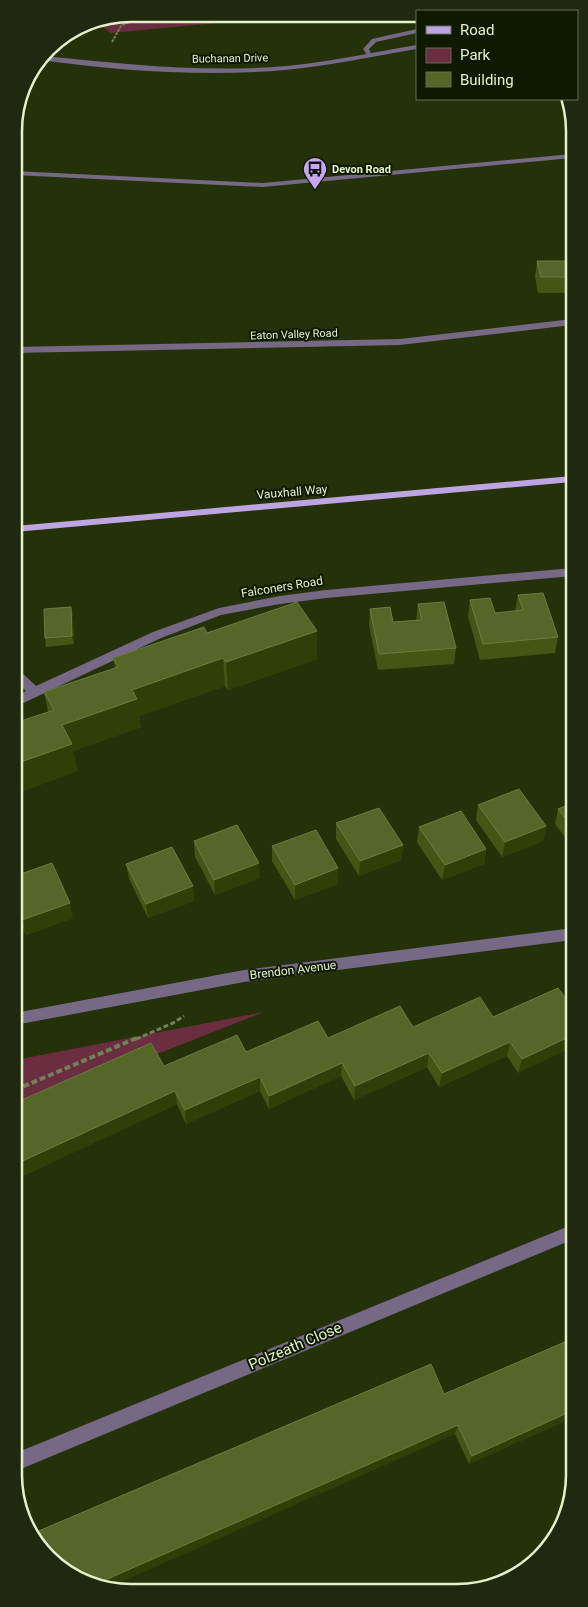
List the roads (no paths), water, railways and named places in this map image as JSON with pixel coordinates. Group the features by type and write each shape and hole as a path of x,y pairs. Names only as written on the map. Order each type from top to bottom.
{"main road":[{"name":"Vauxhall Way","path":"23,528 566,480"}],"street":[{"path":"370,55 366,46 374,40 416,31"},
{"name":"Buchanan Drive","path":"50,59 200,70 263,69 320,63 416,47"},
{"path":"23,173 263,185 566,157"},
{"name":"Eaton Valley Road","path":"23,350 400,342 566,323"},
{"name":"Falconers Road","path":"23,699 157,635 218,612 280,600 326,594 566,573"},
{"path":"23,681 34,692"},
{"name":"Brendon Avenue","path":"22,1018 244,976 565,935"},
{"name":"Polzeath Close","path":"22,1460 565,1234"}],"place":[{"name":"Devon Road","path":"315,190"}]}
